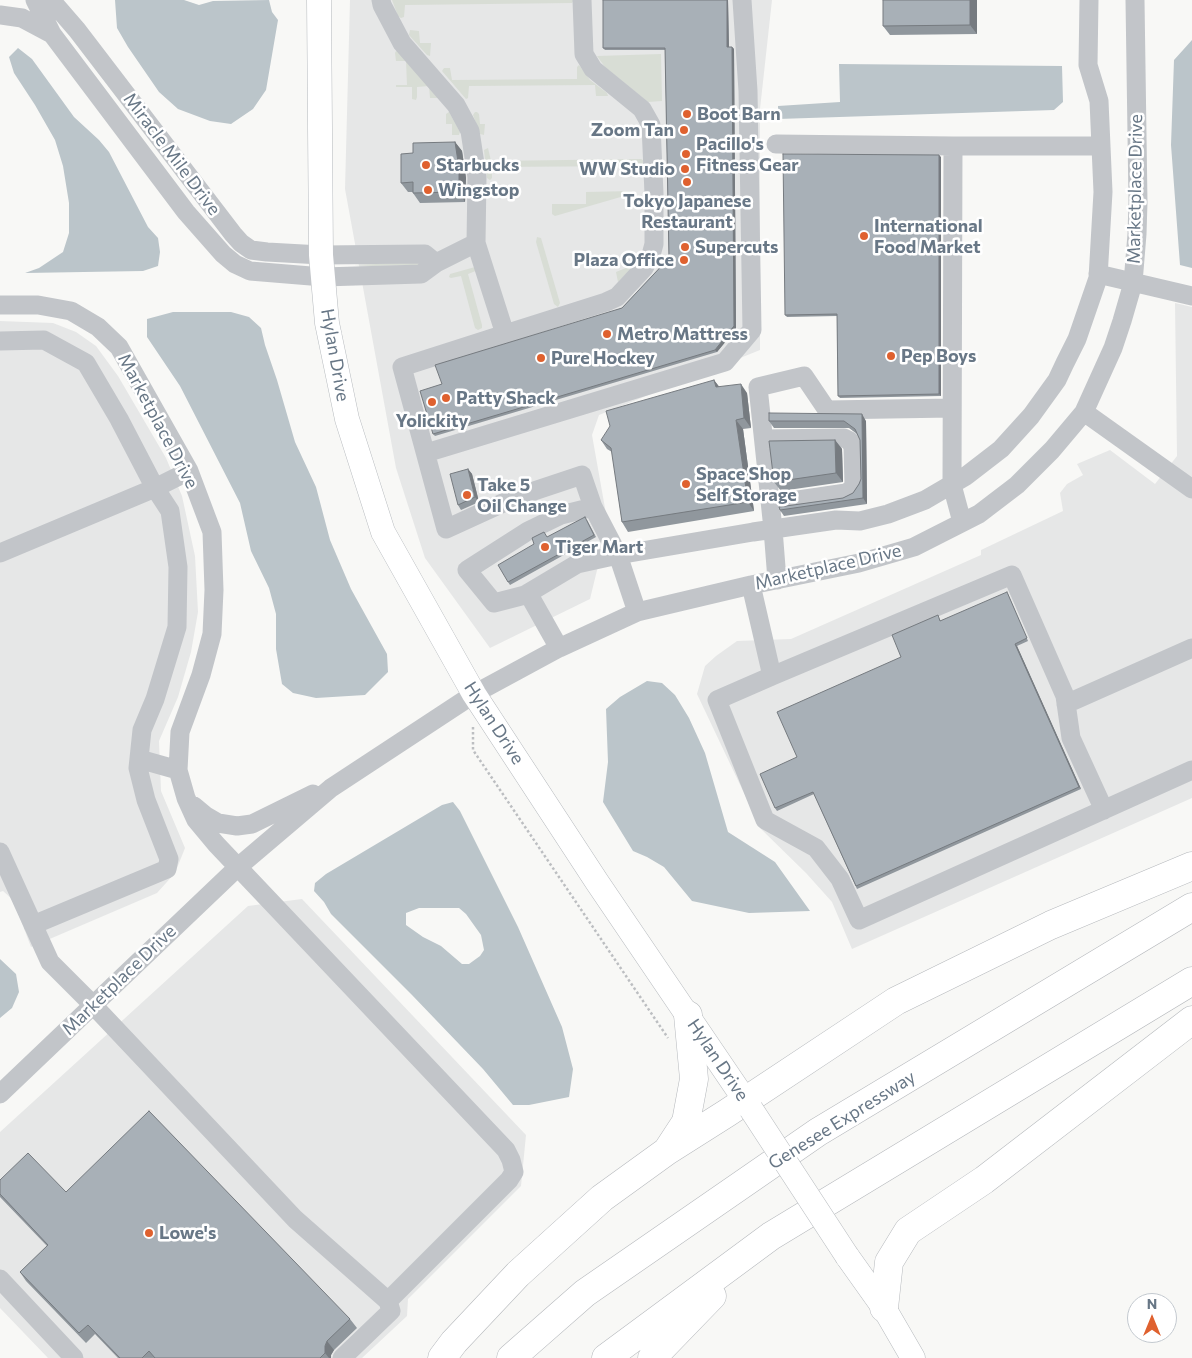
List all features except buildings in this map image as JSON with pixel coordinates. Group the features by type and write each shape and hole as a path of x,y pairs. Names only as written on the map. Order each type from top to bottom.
{"highway":[{"path":"442,1358 454,1342 518,1274 602,1198 667,1151 748,1104 896,1001 1051,924 1192,866"},
{"name":"Genesee Expressway","path":"510,1358 586,1293 818,1132 1192,907"},
{"path":"606,1358 771,1236 1192,981"},
{"path":"667,1151 686,1122 694,1079 688,1015"},
{"path":"884,1308 889,1262 908,1231 984,1180 1192,1020"},
{"path":"652,1358 771,1236"}],"main road":[{"name":"Hylan Drive","path":"319,0 322,266 328,323 347,419 383,532 474,694 597,882 748,1104 847,1256 884,1308 913,1358"}],"street":[{"path":"35,0 52,34 186,212 223,254 235,264 250,271 322,266 425,254 436,263 476,243"},
{"name":"Miracle Mile Drive","path":"51,0 77,30 241,243 251,250 267,252 322,266"},
{"path":"66,0 77,30"},
{"path":"381,0 402,43 456,105 470,130 477,177 476,243 505,334"},
{"path":"582,0 584,54 593,69 642,109 651,125 655,232 653,250 648,262 617,297 606,302 402,366 446,529 516,497 582,475 593,507 618,555 637,612"},
{"path":"426,452 725,362 752,330 748,91 742,0"},
{"path":"593,507 560,515 528,531 467,570 494,603 528,593 577,564 618,555 773,529 836,520 860,521 874,518 925,500 952,485 1001,449 1031,416 1057,380 1077,339 1098,274 1103,192 1099,100 1088,65 1089,0"},
{"name":"Marketplace Drive","path":"0,1094 238,866 331,788 474,694 559,648 637,612 751,585 859,563 914,547 979,514 1017,485 1052,450 1084,412 1112,348 1133,282 1138,202 1135,0"},
{"path":"0,15 22,18 52,34"},
{"path":"776,144 1101,146"},
{"path":"953,146 952,485 962,522"},
{"path":"1098,274 1192,296"},
{"name":"Marketplace Drive","path":"0,305 38,304 71,311 98,327 119,347 189,471 212,532 214,590 212,634 201,675 180,732 178,770 186,798 196,820 238,866"},
{"path":"0,341 44,340 86,363 119,419 155,488 170,511 178,567 177,627 155,700 142,730 138,768 146,800 169,859 167,870 33,925"},
{"path":"777,580 758,387 804,376 827,410 952,408"},
{"path":"1084,412 1185,484"},
{"path":"764,439 844,438 850,441 852,447 854,485 851,490 846,493 771,504"},
{"path":"0,552 155,488 189,471"},
{"path":"1104,810 1070,738 1065,696 1012,574 717,700 765,820 816,848 840,879 859,920 1104,810 1192,770"},
{"path":"751,585 772,676"},
{"path":"528,593 559,648"},
{"path":"1066,704 1192,648"},
{"path":"139,759 178,770"},
{"name":"Marketplace Drive","path":"186,798 206,816 218,823 237,826 252,824 308,796 331,788"},
{"path":"0,852 50,962 295,1219 388,1300 391,1312 342,1358"},
{"path":"238,866 506,1150 512,1160 514,1172 509,1180 388,1300"},
{"path":"0,1279 74,1358"}],"path":[{"path":"474,694 472,750 668,1038"}],"shaded area":[{"path":"115,0 184,0 199,5 213,1 269,0 272,12 278,20 266,90 253,109 231,124 210,121 178,109 159,92 117,28"},
{"path":"350,0 772,0 760,109 760,350 599,415 592,435 608,525 590,599 490,648 425,558 396,468 345,189"},
{"path":"392,0 574,0 572,3 405,5 404,17 401,18 398,16"},
{"path":"410,30 419,31 420,43 431,43 430,56 409,35"},
{"path":"1192,40 1192,268 1180,265 1171,145 1174,60"},
{"path":"18,48 32,59 74,117 109,152 148,227 158,238 160,252 158,266 143,271 25,273 39,268 63,252 69,233 69,203 63,166 55,140 14,73 9,57"},
{"path":"396,51 399,52 438,95 438,98 430,98 429,86 417,87 416,100 412,99 412,87 396,87 396,85 407,85 406,61 396,61"},
{"path":"661,54 662,101 648,102 605,67 597,56"},
{"path":"839,64 1062,66 1063,102 1054,110 778,119 778,106 840,102"},
{"path":"579,65 590,80 607,93 608,96 596,96 595,85 469,86 468,98 466,99 442,71 444,68 450,68 452,80 577,79 577,67"},
{"path":"449,112 460,132 459,135 452,135 452,124 446,124 446,114"},
{"path":"475,112 479,114 480,124 485,124 484,135 480,134 473,115"},
{"path":"488,148 491,161 641,159 644,166 492,167 492,178 490,180 487,178 484,150"},
{"path":"632,191 631,194 555,216 552,214 552,204 586,204 586,192"},
{"path":"537,237 541,238 560,303 558,307 554,304 536,242"},
{"path":"637,260 618,282 616,272 626,268 625,263"},
{"path":"420,262 423,265 354,265"},
{"path":"475,267 478,270 468,274 482,325 482,328 478,330 475,328 461,276 449,277 450,274"},
{"path":"1175,303 1192,307 1192,798 852,949 832,902 806,873 761,829 697,694 705,666 737,641 791,639 981,555 981,550 1063,511 1060,493 1067,484 1083,475 1077,464 1110,450 1155,484 1177,456"},
{"path":"173,312 231,312 249,317 261,328 295,442 316,487 330,540 351,589 387,654 388,672 365,695 316,698 293,693 282,684 276,649 276,614 269,588 251,551 240,503 180,386 147,337 147,319"},
{"path":"0,321 53,323 76,332 96,346 118,376 166,458 182,496 195,556 198,612 191,652 178,697 159,741 161,791 185,848 175,873 157,893 31,947 13,900 3,891 0,892"},
{"path":"647,681 662,683 675,695 689,718 705,753 728,832 775,862 810,911 749,913 692,901 664,867 633,851 603,802 608,762 606,709 620,697"},
{"path":"453,802 460,811 518,927 562,1027 573,1069 569,1097 529,1105 513,1105 483,1069 331,914 324,902 314,891 315,883 326,874 442,805","holes":["419,908 459,908 466,914 481,935 484,950 480,956 469,964 462,964 441,946 423,937 406,925 406,913"]},
{"path":"302,899 526,1135 521,1186 408,1299 407,1316 362,1358 48,1358 0,1308 0,1132 248,906"},
{"path":"0,959 16,974 19,992 12,1008 0,1018"}],"place":[{"name":"Boot Barn","path":"687,114"},
{"name":"Zoom Tan","path":"684,130"},
{"name":"Pacillo's Fitness Gear","path":"686,154"},
{"name":"Starbucks","path":"426,165"},
{"name":"WW Studio","path":"685,169"},
{"name":"Tokyo Japanese Restaurant","path":"687,182"},
{"name":"Wingstop","path":"428,190"},
{"name":"International Food Market","path":"864,236"},
{"name":"Supercuts","path":"685,247"},
{"name":"Plaza Office","path":"684,260"},
{"name":"Metro Mattress","path":"607,334"},
{"name":"Pep Boys","path":"891,356"},
{"name":"Pure Hockey","path":"541,358"},
{"name":"Patty Shack","path":"446,398"},
{"name":"Yolickity","path":"432,402"},
{"name":"Space Shop Self Storage","path":"686,484"},
{"name":"Take 5 Oil Change","path":"467,495"},
{"name":"Tiger Mart","path":"545,547"},
{"name":"Lowe's","path":"149,1233"}]}
